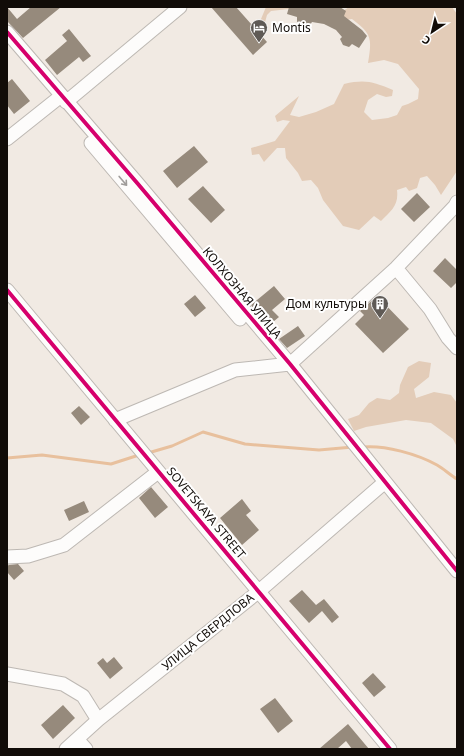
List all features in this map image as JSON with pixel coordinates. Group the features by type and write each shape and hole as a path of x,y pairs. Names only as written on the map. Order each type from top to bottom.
{"street":[{"path":"7,140 61,100 180,7"},
{"name":"КОЛХОЗНАЯ УЛИЦА","path":"7,32 61,100"},
{"name":"КОЛХОЗНАЯ УЛИЦА","path":"7,45 61,100 138,184 287,365 386,482 457,571"},
{"path":"115,420 235,370 287,365 396,268 456,206"},
{"path":"396,268 430,309 448,338 457,348"},
{"name":"SOVETSKAYA STREET","path":"7,290 390,749"},
{"path":"7,557 28,556 64,545 158,472"},
{"name":"УЛИЦА СВЕРДЛОВА","path":"66,749 81,744 98,720 258,592 386,482"},
{"path":"7,674 63,684 82,696 98,720"}],"shaded area":[{"path":"266,7 290,7 289,9 271,11 267,15 264,26 261,19"},
{"path":"349,7 452,7 457,14 457,171 441,195 427,176 420,178 417,188 409,191 406,187 397,190 397,200 394,207 388,214 381,221 374,216 359,230 343,226 323,200 318,188 311,180 302,181 298,173 286,158 285,148 277,148 264,162 259,154 252,155 251,148 275,141 290,121 283,120 277,122 275,116 299,96 290,115 299,117 316,112 334,104 344,84 369,82 393,90 392,96 386,97 377,94 368,100 364,112 372,120 397,115 402,106 418,99 419,89 398,64 384,60 368,63 370,42 367,33 352,19 345,20 340,13"},
{"path":"419,361 431,363 429,377 414,389 416,398 434,392 451,395 457,403 457,447 453,439 431,423 406,420 366,427 354,431 348,419 359,415 369,403 377,398 390,400 399,393 400,385 408,367"}],"building":[{"path":"7,7 17,19 31,7 61,7 23,38 7,21"},
{"path":"211,7 236,7 267,42 253,55"},
{"path":"289,7 340,7 346,11 344,16 362,30 367,36 359,48 352,44 349,47 343,45 340,39 342,37 336,30 324,24 312,22 310,25 303,26 297,22 297,17 287,14"},
{"path":"69,29 91,56 83,62 79,57 57,75 45,60 67,41 62,35"},
{"path":"12,79 30,101 14,114 7,105 7,83"},
{"path":"194,146 208,162 177,188 163,171"},
{"path":"203,186 225,210 211,223 188,199"},
{"path":"417,193 430,207 414,222 401,209"},
{"path":"445,258 457,270 457,282 451,288 433,271"},
{"path":"274,286 285,299 272,310 279,317 273,322 268,316 263,320 251,305"},
{"path":"195,295 206,308 195,317 184,304"},
{"name":"Дом культуры","path":"377,296 409,329 383,353 355,324 364,315 360,311"},
{"path":"298,326 305,336 287,348 279,339"},
{"path":"79,406 90,417 81,425 71,413"},
{"path":"151,487 168,507 155,518 139,498"},
{"path":"242,499 251,511 246,515 259,530 242,545 220,518"},
{"path":"84,501 89,512 69,521 64,510"},
{"path":"18,564 24,571 14,580 7,572 7,566"},
{"path":"302,590 316,605 324,599 339,617 332,623 322,611 309,623 289,601"},
{"path":"114,657 123,668 110,679 97,663 103,658 107,663"},
{"path":"373,673 386,687 374,697 362,683"},
{"path":"275,698 293,721 278,733 260,709"},
{"path":"63,705 75,718 53,739 41,725"},
{"path":"348,724 369,749 352,749 346,741 337,749 319,749"}],"waterway":[{"path":"148,453 172,446 203,432 245,444 319,450 353,447"},
{"path":"363,447 381,447 411,454 437,465 457,479"},
{"path":"7,458 42,455 111,464 139,455"}],"cycle path":[{"path":"7,32 290,364 457,571"},
{"path":"7,290 390,749"}],"place":[{"name":"Montis","path":"259,43"},
{"name":"Дом культуры","path":"380,319"}]}
